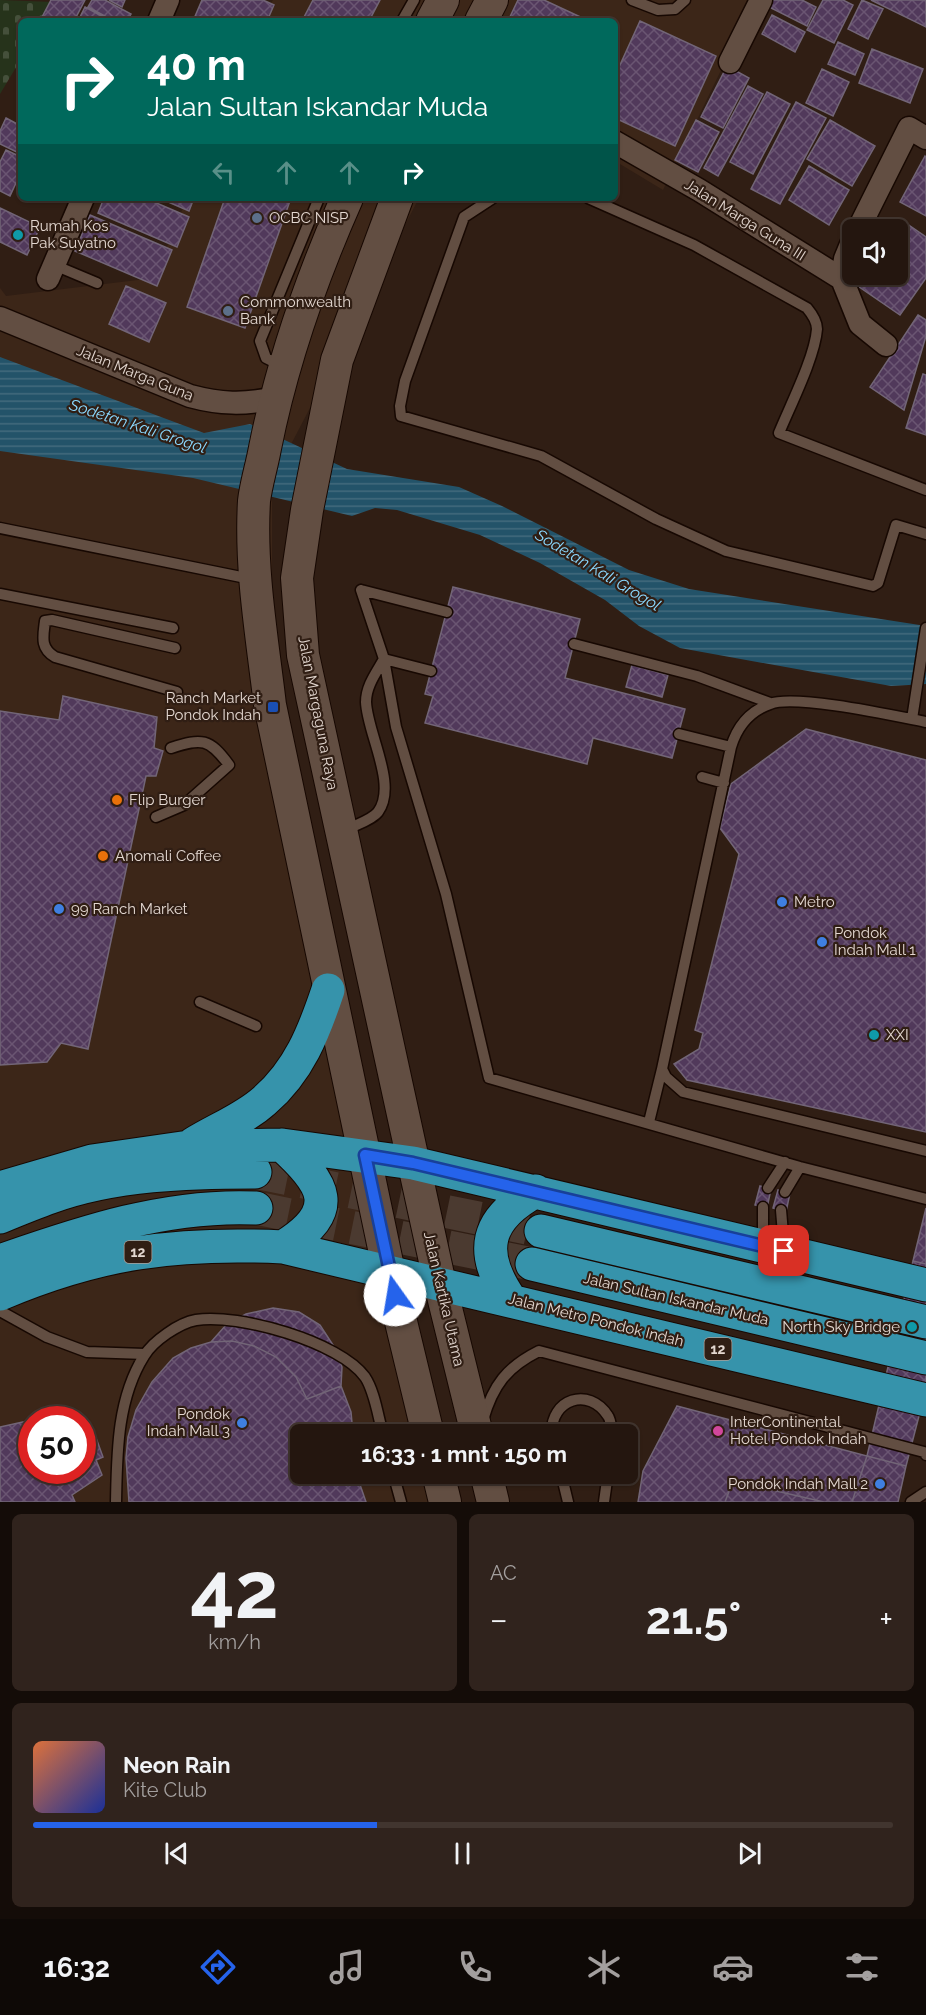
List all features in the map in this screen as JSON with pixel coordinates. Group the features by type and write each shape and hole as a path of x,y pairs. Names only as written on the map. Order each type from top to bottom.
{"highway":[{"path":"189,1147 263,1102 282,1083 296,1067 310,1041 328,990"},
{"path":"282,1145 312,1174 321,1189 321,1205 315,1221 303,1235 283,1247"},
{"path":"0,1188 92,1161 189,1147 282,1145 413,1163 926,1285"},
{"path":"0,1217 53,1196 136,1177 189,1172 255,1172"},
{"path":"510,1299 496,1279 490,1249 496,1225 523,1198 536,1191"},
{"name":"12","path":"0,1261 123,1222 177,1212 230,1207 256,1208"},
{"path":"541,1231 926,1322"},
{"name":"12","path":"0,1294 42,1276 102,1258 221,1244 283,1247 440,1284"},
{"name":"Jalan Sultan Iskandar Muda","path":"532,1264 926,1358"},
{"name":"Jalan Metro Pondok Indah","path":"440,1284 926,1400"}],"main road":[{"path":"434,18 443,0"},
{"path":"483,18 492,0"},
{"path":"346,201 331,234 274,403 255,500 255,579 258,629 270,705 328,990 389,1272 426,1424"},
{"name":"Jalan Margaguna Raya","path":"396,201 337,360 307,510 297,579 303,655 413,1163"},
{"path":"315,920 360,913"},
{"name":"Jalan Kartika Utama","path":"413,1163 440,1284 475,1424"},
{"path":"441,1484 445,1502"},
{"path":"489,1484 493,1502"}],"street":[{"path":"160,18 168,0"},
{"path":"730,62 761,0"},
{"path":"864,219 909,128 926,138"},
{"name":"Jalan Marga Guna III","path":"618,144 699,190 842,279"},
{"path":"51,272 82,201"},
{"path":"844,285 860,324 886,345"},
{"name":"Jalan Marga Guna","path":"0,318 190,396 216,403 274,403"}],"lane":[{"path":"404,18 414,0"},
{"path":"632,0 658,10 675,9 685,0"},
{"path":"286,367 266,358 260,341 318,201"},
{"path":"488,201 464,217 405,381 400,406 401,416 541,456 656,519 726,550 873,586 878,584 896,525 926,534"},
{"path":"595,201 694,245 807,308 814,317 817,329 806,367 779,433 926,490"},
{"path":"51,272 97,283"},
{"path":"0,528 255,579"},
{"path":"447,612 361,590 384,660 396,727 472,984 489,1078 800,1167 926,1199"},
{"path":"0,594 173,628"},
{"path":"175,648 52,620 45,621 42,644 48,653 55,657 177,692"},
{"path":"912,719 926,627"},
{"path":"574,644 697,676 770,703"},
{"path":"342,832 377,814 383,802 385,787 366,703 371,680 384,660"},
{"path":"384,660 431,671"},
{"path":"649,1122 731,747 746,717 770,703 795,700 926,722"},
{"path":"679,734 731,747"},
{"path":"156,817 184,805 229,765 215,746 199,741 171,748"},
{"path":"702,777 724,783"},
{"path":"200,1002 256,1026"},
{"path":"662,1069 666,1077 683,1092 926,1151"},
{"path":"768,1188 785,1162"},
{"path":"785,1192 800,1167"},
{"path":"764,1207 773,1248"},
{"path":"773,1248 781,1210"},
{"path":"0,1311 47,1337 87,1352 145,1354"},
{"path":"116,1502 118,1431 129,1392 145,1354 171,1331 195,1320 233,1320 273,1328 339,1355 365,1377 380,1424"},
{"path":"481,1424 488,1403 500,1382 516,1362 539,1351 924,1452 926,1455"},
{"path":"552,1424 563,1404 577,1399 599,1407 609,1417 610,1424"},
{"path":"396,1484 401,1502"},
{"path":"564,1484 568,1502"},
{"path":"604,1502 606,1484"},
{"path":"910,1502 926,1492"}],"shaded area":[{"path":"273,0 755,0 663,190 618,163 618,18 261,18"},
{"path":"186,201 417,201 272,481 272,693 427,1424 290,1424 290,1484 440,1484 444,1502 0,1502 0,288 6,296 154,278"}],"green space":[{"path":"0,0 53,2 44,18 18,18 18,64 0,94"}],"water":[{"name":"Sodetan Kali Grogol","path":"0,357 204,433 250,424 347,469 459,487 629,570 689,589 926,626 926,684 891,686 680,648 639,626 605,600 540,563 480,535 397,510 375,508 352,516 193,478 0,451"}],"building":[{"path":"51,0 85,0 76,18 42,18"},
{"path":"92,0 105,0 131,14 129,18 108,18 88,7"},
{"path":"109,0 125,0 122,7"},
{"path":"202,0 263,0 274,5 268,18 194,18"},
{"path":"313,0 380,0 371,18 304,18"},
{"path":"518,0 544,0 583,18 509,18"},
{"path":"773,0 802,0 816,7 807,26 769,7"},
{"path":"823,0 843,0 853,5 834,43 807,30"},
{"path":"862,0 883,9 868,39 848,29"},
{"path":"871,0 926,0 926,27"},
{"path":"85,7 105,18 80,18"},
{"path":"772,15 805,32 795,52 762,34"},
{"path":"640,21 716,56 675,146 618,119 618,69"},
{"path":"838,42 864,54 855,75 828,64"},
{"path":"872,49 923,69 910,103 859,83"},
{"path":"727,66 749,78 723,128 701,117"},
{"path":"822,69 849,82 833,116 806,103"},
{"path":"748,86 763,94 718,176 704,168"},
{"path":"767,92 790,104 753,174 730,162"},
{"path":"796,102 826,118 780,204 751,189"},
{"path":"6,118 18,124 18,153 0,144 0,131"},
{"path":"696,120 719,132 698,172 675,160"},
{"path":"830,120 875,146 852,186 807,159"},
{"path":"6,150 18,156 18,179 10,196 0,191 0,162"},
{"path":"926,157 926,216 900,202"},
{"path":"809,166 849,190 829,225 789,200"},
{"path":"103,201 152,201 189,217 177,247 98,213"},
{"path":"166,201 193,201 189,211"},
{"path":"224,201 290,201 245,328 187,307"},
{"name":"Rumah Kos Pak Suyatno","path":"0,208 40,227 27,255 0,242"},
{"path":"90,215 172,250 157,286 75,251"},
{"path":"908,225 926,237 926,278 900,315 856,285 908,285"},
{"path":"126,286 166,303 149,342 109,324"},
{"path":"918,315 926,320 926,336 904,410 870,387"},
{"path":"923,374 926,375 926,435 906,428"},
{"path":"453,587 580,619 565,678 685,709 672,758 593,738 587,764 425,723 433,696 425,694"},
{"path":"632,665 668,675 662,697 626,687"},
{"name":"99 Ranch Market","path":"63,696 157,717 154,748 163,751 156,776 146,776 88,1049 61,1043 47,1062 0,1065 0,711 59,720"},
{"name":"Pondok Indah Mall 1","path":"806,729 926,760 926,1132 687,1080 674,1064 699,1049 703,1033 695,1030 739,854 720,828 731,784"},
{"path":"760,1186 771,1189 767,1208 755,1205"},
{"path":"778,1190 790,1193 786,1212 773,1208"},
{"path":"926,1208 926,1264 913,1261"},
{"name":"North Sky Bridge","path":"913,1261 926,1264 926,1389 906,1466 867,1456"},
{"path":"273,1308 299,1312 320,1325 335,1348 342,1367 341,1386 307,1399 296,1377 276,1357 254,1346 232,1341 211,1342 226,1325 246,1314"},
{"name":"Pondok Indah Mall 3","path":"232,1341 254,1346 276,1357 296,1377 307,1399 341,1386 351,1412 352,1424 290,1424 290,1484 360,1484 366,1502 129,1502 126,1458 128,1437 136,1410 152,1382 173,1358 191,1348 211,1342"},
{"name":"InterContinental Hotel Pondok Indah","path":"677,1406 867,1456 852,1502 824,1502 733,1481 725,1502 638,1502 643,1471"},
{"path":"18,1423 18,1484 88,1484 72,1495 75,1502 0,1502 0,1427"},
{"path":"96,1438 103,1457 96,1460"},
{"name":"Pondok Indah Mall 2","path":"867,1456 906,1466 898,1502 852,1502"},
{"path":"96,1460 102,1475 96,1479"},
{"name":"Pondok Indah Mall 2","path":"733,1481 824,1502 725,1502"}],"tunnel":[{"path":"255,1172 541,1231"},
{"path":"256,1208 532,1264"}],"place":[{"name":"OCBC NISP","path":"257,218"},
{"name":"Rumah Kos Pak Suyatno","path":"18,235"},
{"name":"Commonwealth Bank","path":"228,311"},
{"name":"Ranch Market Pondok Indah","path":"273,707"},
{"name":"Flip Burger","path":"117,800"},
{"name":"Anomali Coffee","path":"103,856"},
{"name":"Metro","path":"782,902"},
{"name":"99 Ranch Market","path":"59,909"},
{"name":"Pondok Indah Mall 1","path":"822,942"},
{"name":"XXI","path":"874,1035"},
{"name":"North Sky Bridge","path":"912,1327"},
{"name":"Pondok Indah Mall 3","path":"242,1423"},
{"name":"InterContinental Hotel Pondok Indah","path":"718,1431"},
{"name":"Pondok Indah Mall 2","path":"880,1484"}],"route":[{"path":"395,1295 365,1155 413,1163 536,1191 784,1251"}]}
